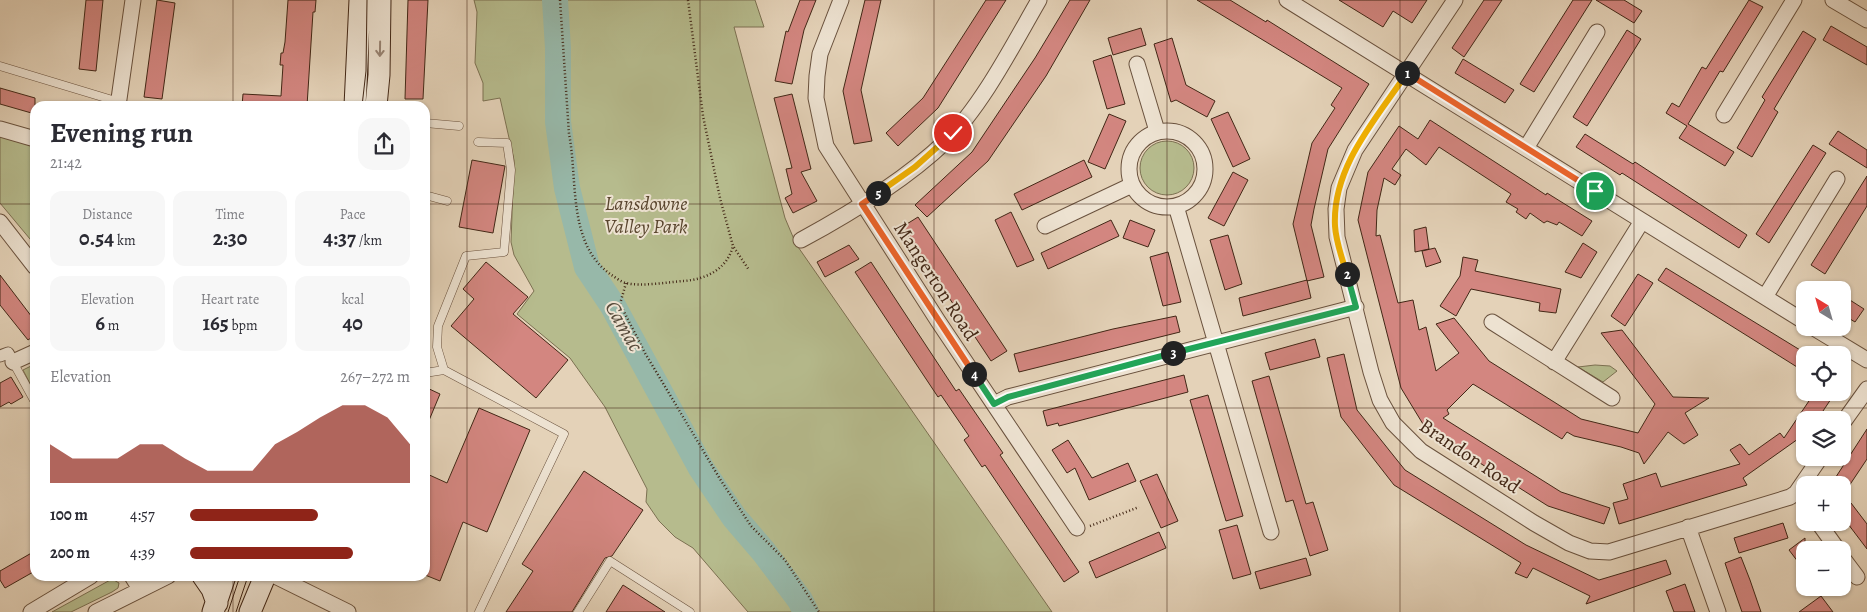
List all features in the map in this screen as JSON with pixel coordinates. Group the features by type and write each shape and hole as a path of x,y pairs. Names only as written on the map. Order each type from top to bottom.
{"main road":[{"path":"355,101 360,0"},
{"path":"376,101 379,75 380,0"},
{"path":"206,581 212,589 215,607"},
{"path":"215,607 224,581"},
{"path":"250,612 263,581"}],"street":[{"path":"119,101 133,0"},
{"name":"Mangerton Road","path":"841,0 820,54 816,76 816,98 826,146 862,204 1077,528"},
{"path":"802,240 840,219 915,167 953,133 978,100 1039,0"},
{"path":"1287,0 1796,316"},
{"name":"Brandon Road","path":"1455,0 1355,150 1339,188 1336,209 1337,237 1380,400 1398,429 1420,451 1534,523 1569,543 1590,550 1609,552 1688,527 1796,500"},
{"path":"1724,115 1794,0"},
{"path":"1833,0 1867,20"},
{"path":"1526,148 1597,32"},
{"path":"1137,64 1157,131"},
{"path":"0,129 30,138"},
{"path":"1157,131 1175,131 1192,139 1202,155 1205,173 1198,190 1185,203 1168,207 1150,204 1143,199 1132,185 1128,169 1132,152 1142,139 1157,131"},
{"path":"1765,297 1837,179"},
{"path":"1045,226 1132,185"},
{"path":"1176,206 1271,532"},
{"path":"1554,362 1642,221"},
{"path":"0,222 30,261"},
{"path":"994,404 1008,397 1356,307"},
{"path":"1492,322 1612,398"},
{"path":"1827,336 1867,360"},
{"path":"6,359 30,353"},
{"path":"1851,411 1867,389"},
{"path":"1688,527 1718,612"},
{"path":"1851,569 1857,577"},
{"path":"31,612 83,581"},
{"path":"285,581 348,612"},
{"path":"96,612 136,583"}],"lane":[{"path":"0,66 110,101"},
{"path":"430,123 459,126"},
{"path":"444,370 437,347 438,326 466,256 504,252 511,170 506,143 478,142"},
{"path":"430,196 448,201"},
{"path":"6,359 30,395"},
{"path":"430,372 444,370 564,434 479,612"},
{"path":"578,612 610,561 690,612"}],"path":[{"path":"560,0 569,134 573,153 573,181 581,225 599,264 626,283 702,278 718,270 726,262 733,246"},
{"path":"688,0 708,142 733,246 749,270"},
{"path":"626,283 620,304 644,354 750,526 785,560 819,612"},
{"path":"1077,528 1092,525 1140,506"}],"green space":[{"name":"Lansdowne Valley Park","path":"474,0 755,0 764,27 734,27 785,218 796,244 1052,612 748,612 693,548 675,537 659,521 646,502 647,489 605,407 570,358 517,314 534,291 514,255 511,242 514,160 500,98 483,101 483,83 475,63 477,12"},
{"path":"0,135 30,144 30,239 0,203"},
{"path":"1167,141 1177,143 1186,149 1192,158 1194,168 1192,178 1186,187 1177,193 1167,195 1157,193 1148,187 1142,178 1140,168 1142,158 1148,149 1157,143"},
{"path":"30,366 30,383 23,370"},
{"path":"1610,366 1617,371 1603,382 1578,367"},
{"path":"108,581 119,583 118,588 112,592 71,612 52,612"}],"building":[{"path":"86,0 103,0 96,71 79,69"},
{"path":"157,0 175,3 162,99 144,97"},
{"path":"288,0 316,0 315,12 313,12 307,101 242,101 243,94 281,96 283,65 280,65 281,53 283,53"},
{"path":"408,0 428,0 423,99 405,99"},
{"path":"800,0 816,0 804,30 792,84 775,81 786,31 788,32"},
{"path":"865,0 881,0 861,90 872,141 854,144 843,91"},
{"path":"986,0 1006,0 938,108 898,146 886,133 923,98"},
{"path":"1070,0 1090,0 1046,76 988,161 927,217 915,205 972,152 1035,58"},
{"path":"1197,0 1230,0 1266,22 1267,20 1369,84 1328,149 1314,209 1311,225 1324,277 1307,281 1293,224 1312,143 1335,108 1331,105 1342,88"},
{"path":"1339,0 1427,0 1412,23 1393,11 1383,27"},
{"path":"1484,0 1502,0 1464,57 1452,48"},
{"path":"1573,0 1592,0 1534,92 1520,84"},
{"path":"1596,0 1624,0 1642,11 1634,23"},
{"path":"1749,0 1763,7 1723,72 1720,71 1688,124 1734,152 1725,166 1679,138 1687,126 1666,113 1672,103 1679,107 1702,67 1706,69"},
{"path":"1831,26 1867,47 1867,65 1823,40"},
{"path":"1141,28 1146,45 1113,55 1108,38"},
{"path":"1627,30 1641,39 1587,126 1573,117"},
{"path":"1803,31 1816,39 1774,109 1778,112 1752,157 1737,148 1765,100 1762,97"},
{"path":"1172,38 1186,85 1215,101 1207,117 1176,100 1171,102 1154,44"},
{"path":"1111,55 1125,104 1107,109 1093,61"},
{"path":"1463,59 1514,90 1505,103 1455,73"},
{"path":"0,88 35,98 35,101 30,101 30,113 0,104"},
{"path":"792,94 811,169 801,172 817,201 793,213 785,198 792,194 786,169 792,168 774,98"},
{"path":"1228,112 1250,159 1233,167 1211,119"},
{"path":"1109,114 1126,121 1105,169 1088,162"},
{"path":"1430,120 1546,195 1547,193 1592,221 1582,236 1559,222 1557,225 1547,221 1544,223 1530,213 1526,219 1516,212 1518,209 1506,202 1511,194 1439,147 1426,165 1406,149 1392,169 1401,175 1395,185 1384,178 1377,210 1376,236 1380,235 1398,303 1413,300 1419,330 1426,327 1436,371 1459,353 1436,324 1454,318 1489,361 1581,419 1638,433 1655,404 1601,333 1622,330 1673,397 1709,398 1685,413 1698,435 1684,444 1668,432 1644,464 1639,453 1621,447 1574,436 1567,432 1562,439 1473,384 1447,410 1449,414 1443,418 1561,492 1610,508 1604,524 1548,506 1426,429 1401,388 1358,220 1368,172 1399,126 1418,139"},
{"path":"1838,131 1867,150 1867,168 1829,144"},
{"path":"1585,134 1633,164 1635,162 1747,235 1739,248 1622,173 1620,175 1576,147"},
{"path":"1813,145 1826,153 1769,243 1756,234"},
{"path":"472,160 505,166 493,233 459,227"},
{"path":"1084,160 1092,177 1022,210 1014,194"},
{"path":"1233,172 1248,180 1224,226 1208,218"},
{"path":"1867,176 1867,206 1825,274 1811,265"},
{"path":"1011,212 1034,260 1017,267 995,220"},
{"path":"918,217 1007,351 991,361 902,227"},
{"path":"1111,220 1119,236 1048,269 1041,253"},
{"path":"1130,220 1155,230 1148,247 1123,238"},
{"path":"1426,227 1429,249 1415,252 1414,230"},
{"path":"1228,235 1242,284 1225,290 1210,240"},
{"path":"1583,243 1597,252 1581,278 1565,272"},
{"path":"849,245 859,259 825,277 817,262"},
{"path":"1435,248 1441,262 1426,267 1422,251"},
{"path":"1168,252 1181,302 1163,306 1150,257"},
{"path":"1463,257 1478,260 1475,271 1561,289 1556,313 1539,311 1540,303 1471,289 1456,316 1440,306 1460,276"},
{"path":"486,262 528,297 513,314 568,360 536,398 451,326 474,299 463,289"},
{"path":"871,262 956,391 959,389 1003,453 1000,455 1079,572 1064,582 985,465 982,467 964,440 969,436 941,395 938,397 855,272"},
{"path":"1666,268 1796,347 1796,366 1658,280"},
{"path":"1638,274 1653,283 1625,326 1611,316"},
{"path":"0,275 30,314 30,339 28,340 0,305"},
{"path":"1307,280 1311,298 1243,316 1239,298"},
{"path":"1851,301 1864,309 1855,322 1851,320"},
{"path":"1176,316 1180,332 1019,372 1014,354 1113,329"},
{"path":"1315,339 1320,357 1270,370 1265,353"},
{"path":"1344,354 1357,410 1405,470 1526,545 1599,580 1666,560 1671,574 1586,604 1590,596 1533,568 1527,578 1515,573 1521,563 1394,485 1341,417 1327,358"},
{"path":"1184,375 1188,392 1059,426 1058,423 1047,426 1043,411"},
{"path":"1269,376 1306,504 1313,502 1328,550 1310,556 1293,500 1286,502 1252,381"},
{"path":"11,377 23,397 11,404 9,402 0,407 0,383"},
{"path":"430,389 440,394 430,418"},
{"path":"1208,395 1243,516 1226,521 1190,400"},
{"path":"1809,401 1830,401 1823,411 1802,411"},
{"path":"479,408 530,430 487,532 463,522 440,581 430,577 430,475 447,483"},
{"path":"1796,420 1796,440 1743,478 1747,485 1619,524 1613,503 1628,499 1623,484 1656,473 1661,487 1740,464 1730,450 1740,444 1749,455 1780,433 1784,438"},
{"path":"1867,429 1867,459 1851,483 1851,476 1837,476 1843,466 1851,466 1851,454"},
{"path":"1068,440 1092,478 1128,463 1136,481 1089,500 1075,468 1067,473 1052,450"},
{"path":"584,471 643,510 612,556 605,558 572,612 506,612 533,571 522,564"},
{"path":"1157,474 1178,521 1161,528 1140,481"},
{"path":"1851,503 1867,524 1867,549 1851,528"},
{"path":"1783,523 1788,538 1739,553 1734,538"},
{"path":"1237,525 1251,574 1233,579 1219,530"},
{"path":"1159,532 1166,548 1096,578 1089,562"},
{"path":"1796,545 1796,559 1789,550"},
{"path":"30,554 30,574 5,588 0,580 0,571"},
{"path":"1741,557 1761,612 1742,612 1725,563"},
{"path":"1306,558 1311,575 1260,589 1255,572"},
{"path":"1685,584 1695,612 1674,612 1666,591"},
{"path":"623,585 665,612 606,612"},
{"path":"1821,596 1833,612 1799,612"}],"waterway":[{"name":"Camac","path":"555,0 558,48 558,122 567,188 587,267 613,306 701,468 734,517 764,552 800,600 806,612"}],"tram line":[{"path":"363,101 366,71 367,0"},
{"path":"228,612 238,581"},
{"path":"236,612 246,581"}],"route":[{"path":"953,133 915,167 862,204 994,404 1008,397 1356,307 1335,226 1339,188 1344,171 1355,150 1407,73 1595,191"}]}
